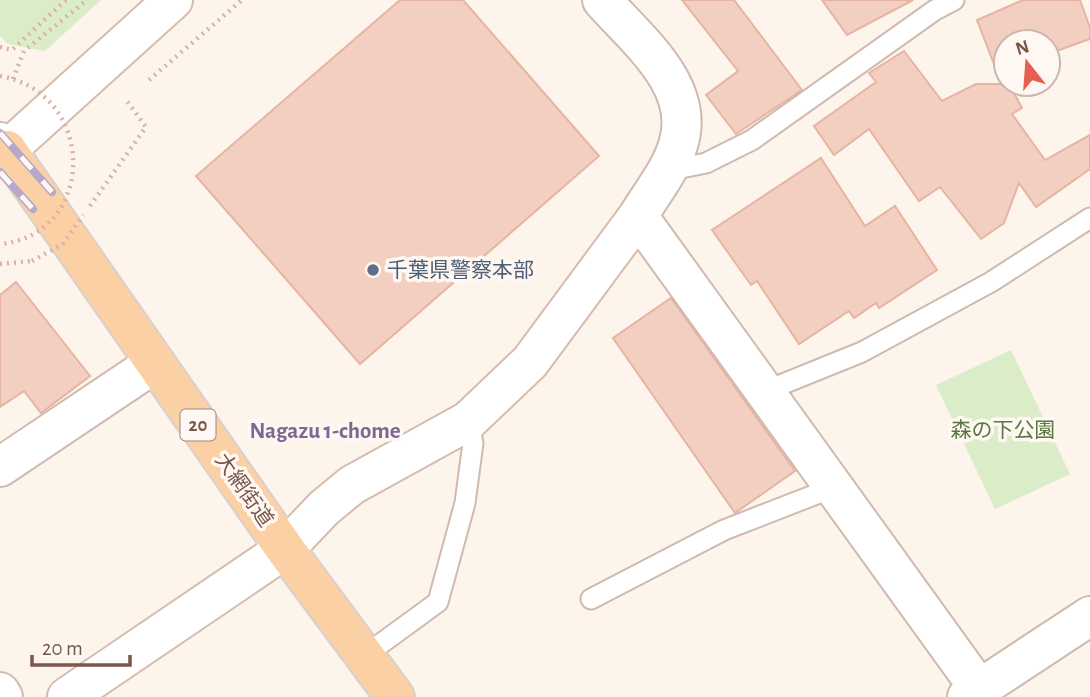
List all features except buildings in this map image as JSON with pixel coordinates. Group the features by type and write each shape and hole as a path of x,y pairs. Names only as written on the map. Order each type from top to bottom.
{"main road":[{"name":"大網街道","path":"2,150 285,549 395,697"}],"street":[{"path":"2,150 173,0"},
{"path":"67,697 285,549 324,508 352,485 468,421 530,362 638,216 678,146 683,119 678,96 668,75 602,0"},
{"path":"638,216 970,676 974,695 1090,616"},
{"path":"0,467 155,363"},
{"path":"0,692 4,697"}],"lane":[{"path":"665,171 706,163 752,140 935,10 954,0"},
{"path":"763,392 873,345 991,282 1090,218"},
{"path":"364,656 439,602 465,503 472,443 468,421"},
{"path":"591,599 724,530 832,488"}],"path":[{"path":"0,47 12,50 66,0"},
{"path":"13,79 24,51 87,0"},
{"path":"149,80 242,0"},
{"path":"0,76 33,87 52,103 67,125 75,163 64,201 48,221 29,235 0,244"},
{"path":"0,264 32,261 63,244 146,127 127,101"}],"green space":[{"path":"0,0 101,0 45,51 8,44 0,36"},
{"name":"森の下公園","path":"1011,350 1070,474 995,509 936,385"}],"railway":[{"path":"0,133 52,192"},
{"path":"0,172 33,209"}],"place":[{"name":"千葉県警察本部","path":"373,270"}],"district":[{"name":"Nagazu 1-chome","path":"325,431"}]}
